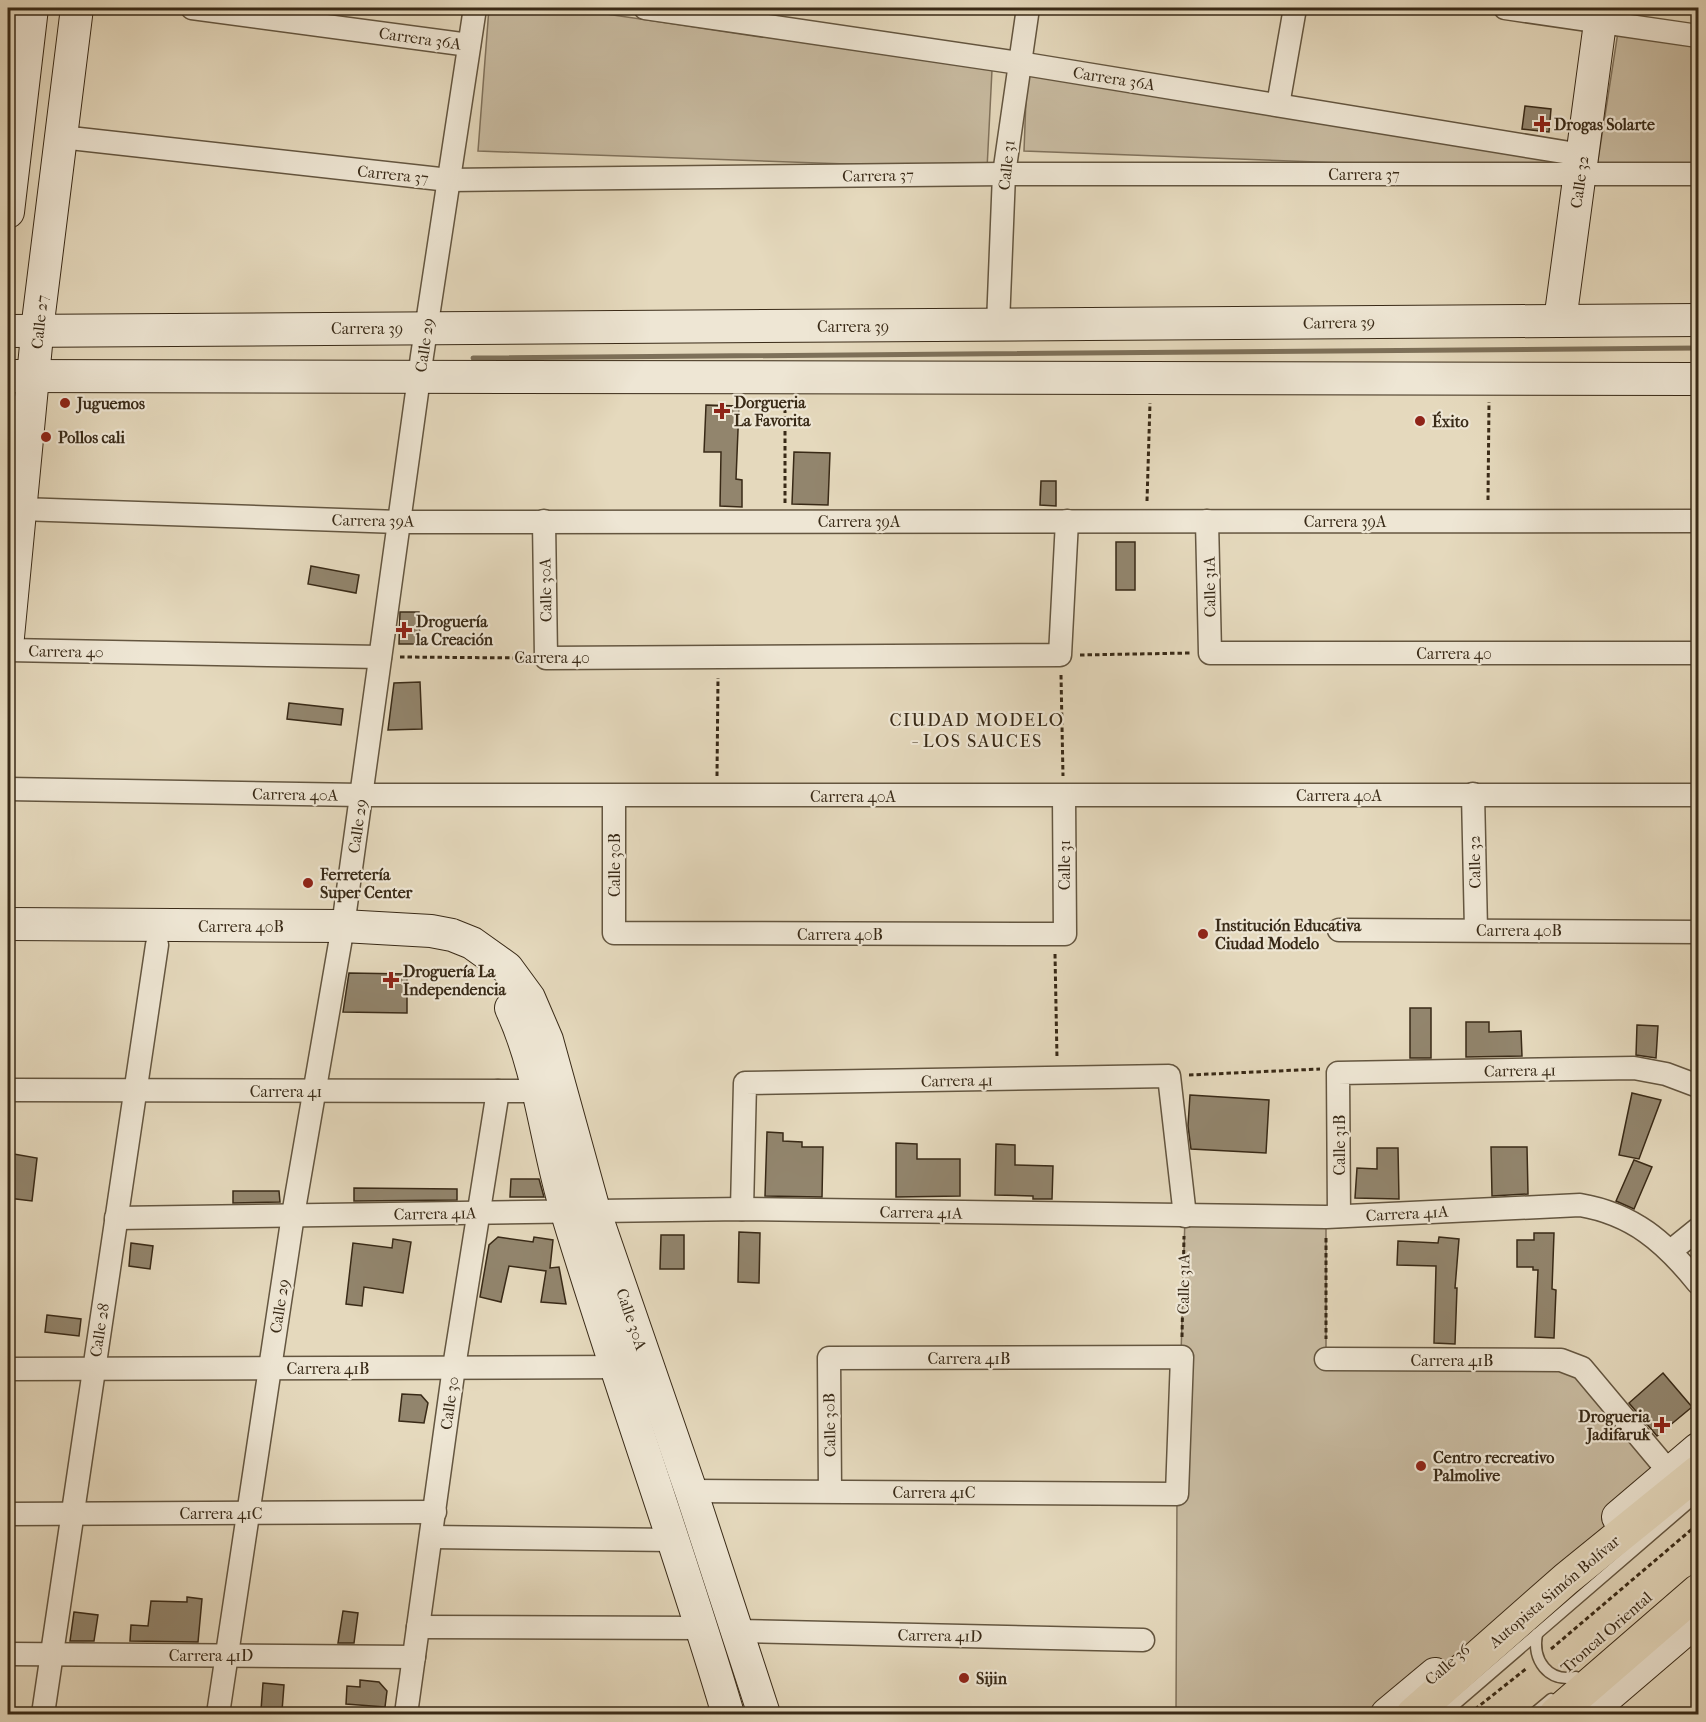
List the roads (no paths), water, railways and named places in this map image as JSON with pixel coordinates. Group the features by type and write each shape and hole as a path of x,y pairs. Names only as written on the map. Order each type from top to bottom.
{"highway":[{"name":"Autopista Simón Bolívar","path":"1413,1714 1684,1473"},
{"path":"1500,1636 1521,1600 1566,1579"},
{"path":"1556,1714 1698,1591"}],"main road":[{"path":"8,212 12,135 32,8"},
{"name":"Calle 27","path":"8,637 20,509 22,331 61,137 77,8"},
{"name":"Calle 32","path":"1560,321 1601,14"},
{"name":"Carrera 39","path":"22,331 1698,320"},
{"path":"374,378 387,369 393,354 390,338 377,328"},
{"path":"464,379 454,368 451,354 460,335 472,329"},
{"path":"21,376 464,379 1698,379"},
{"name":"Carrera 40B","path":"8,924 341,935"},
{"name":"Carrera 40B","path":"8,945 156,945 431,932 452,935 466,950"},
{"name":"Calle 30A","path":"466,950 507,968 529,998 547,1040 551,1091 616,1367 728,1714"},
{"name":"Calle 30A","path":"580,1210 648,1366 764,1714"},
{"name":"Calle 36","path":"1387,1714 1521,1600 1684,1473 1698,1449"},
{"path":"1587,1714 1698,1619"}],"street":[{"name":"Carrera 36A","path":"192,8 469,45"},
{"name":"Calle 29","path":"218,1714 293,1215 341,935 426,328 475,8"},
{"name":"Carrera 36A","path":"645,8 745,15 1018,63 1278,105 1581,164"},
{"name":"Calle 31","path":"998,324 1004,174 1018,63 1028,8"},
{"path":"1278,105 1295,8"},
{"path":"1505,8 1601,14 1698,36"},
{"name":"Carrera 37","path":"61,137 449,180 1004,174 1581,164 1698,174"},
{"name":"Carrera 39A","path":"20,509 399,522 1698,521"},
{"name":"Calle 30A","path":"544,521 546,658"},
{"name":"Carrera 40","path":"546,658 718,655 1060,655 1067,521"},
{"name":"Calle 31A","path":"1208,521 1210,653"},
{"name":"Carrera 40","path":"8,650 380,657"},
{"name":"Carrera 40","path":"1210,653 1698,653"},
{"name":"Carrera 40A","path":"8,789 361,795 614,796 1698,795"},
{"name":"Calle 32","path":"1473,794 1476,930"},
{"name":"Calle 30B","path":"614,796 614,933"},
{"name":"Calle 31","path":"1060,934 1064,796"},
{"name":"Carrera 40B","path":"1339,930 1698,932"},
{"name":"Carrera 40B","path":"614,933 1060,934"},
{"name":"Calle 28","path":"43,1714 156,945"},
{"name":"Carrera 41","path":"1338,1073 1634,1068 1666,1074 1698,1086"},
{"name":"Calle 31B","path":"1332,1216 1338,1073"},
{"name":"Carrera 41","path":"742,1209 745,1083 1169,1076 1185,1216"},
{"name":"Carrera 41","path":"8,1090 551,1091"},
{"name":"Calle 30","path":"406,1714 454,1367 498,1091"},
{"name":"Carrera 41A","path":"116,1218 742,1209 1332,1216 1580,1205 1605,1209 1627,1219 1672,1250 1698,1282"},
{"path":"1672,1250 1698,1229"},
{"name":"Carrera 41B","path":"829,1358 1182,1357 1177,1494"},
{"name":"Calle 30B","path":"829,1358 830,1491"},
{"name":"Carrera 41B","path":"1326,1359 1561,1360 1582,1368 1684,1473"},
{"name":"Carrera 41B","path":"8,1369 648,1366"},
{"name":"Carrera 41C","path":"691,1491 1177,1494"},
{"name":"Carrera 41C","path":"8,1514 435,1512"},
{"path":"431,1537 673,1540"},
{"path":"418,1627 702,1628"},
{"name":"Carrera 41D","path":"736,1631 1143,1640"},
{"name":"Carrera 41D","path":"8,1654 414,1658"}],"lane":[{"path":"1444,1714 1698,1495"},
{"name":"Troncal Oriental","path":"1533,1714 1581,1673 1552,1675 1538,1659 1537,1634"}],"waterway":[{"path":"473,358 1698,348"}],"place":[{"name":"Drogas Solarte","path":"1542,124"},
{"name":"Juguemos","path":"65,403"},
{"name":"Dorgueria La Favorita","path":"722,411"},
{"name":"Éxito","path":"1420,421"},
{"name":"Pollos cali","path":"46,437"},
{"name":"Droguería la Creación","path":"404,630"},
{"name":"Ferretería Super Center","path":"308,883"},
{"name":"Institución Educativa Ciudad Modelo","path":"1203,934"},
{"name":"Droguería La Independencia","path":"391,980"},
{"name":"Drogueria Jadifaruk","path":"1662,1425"},
{"name":"Centro recreativo Palmolive","path":"1421,1466"},
{"name":"Sijin","path":"964,1678"}],"district":[{"name":"CIUDAD MODELO - LOS SAUCES","path":"977,730"}]}
